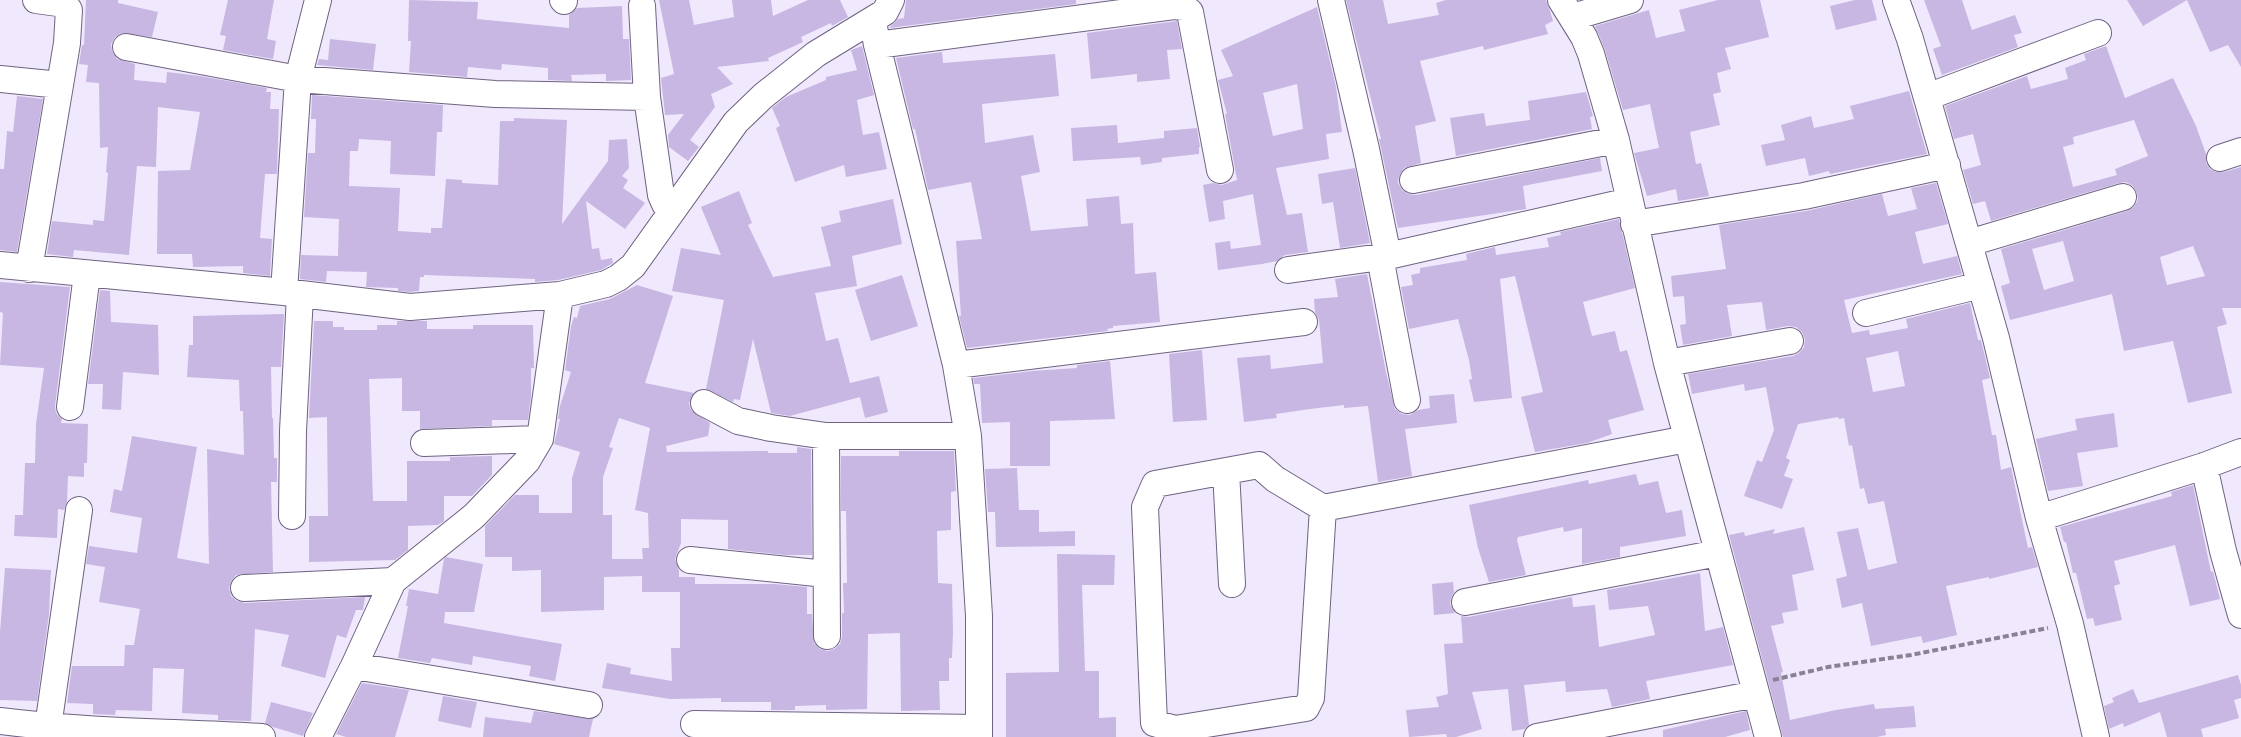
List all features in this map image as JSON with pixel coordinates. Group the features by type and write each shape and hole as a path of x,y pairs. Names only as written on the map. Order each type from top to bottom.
{"street":[{"path":"29,269 67,43 69,10 65,4 36,0"},
{"path":"292,516 292,293 298,79 318,0"},
{"path":"694,724 979,733 979,616 968,436 956,365 875,33 891,0"},
{"path":"1331,0 1366,149 1407,400"},
{"path":"1630,0 1567,8 1591,54 1617,140 1667,363 1768,737"},
{"path":"1896,0 1910,39 1996,338 2039,518 2070,624 2096,737"},
{"path":"642,6 647,97 661,195 665,204 672,210"},
{"path":"0,265 292,293 410,307 560,295 606,284 633,266 736,122 763,96 816,54 875,33 1174,6 1184,7 1190,12 1220,170"},
{"path":"1927,97 2098,33"},
{"path":"126,47 298,79 495,94 647,97"},
{"path":"0,79 60,85"},
{"path":"1413,180 1617,140"},
{"path":"1288,270 1384,257 1632,212 1804,196 1947,165"},
{"path":"1969,243 2123,197"},
{"path":"70,407 87,274"},
{"path":"1866,314 1981,285"},
{"path":"318,737 393,581 474,516 527,461 540,439 560,295"},
{"path":"956,365 1304,322"},
{"path":"1667,363 1790,341"},
{"path":"704,404 738,421 771,429 826,436 968,436"},
{"path":"826,436 826,636"},
{"path":"424,443 540,439"},
{"path":"1323,508 1311,698 1306,708 1163,732 1154,723 1145,507 1155,484 1259,465 1275,479 1323,508 1687,439"},
{"path":"2039,518 2241,452"},
{"path":"2204,465 2232,547 2241,615"},
{"path":"1226,471 1232,584"},
{"path":"48,727 79,510"},
{"path":"1465,602 1718,553"},
{"path":"690,560 826,574"},
{"path":"244,588 393,581"},
{"path":"354,666 589,705"},
{"path":"1537,737 1625,729 1756,694"},
{"path":"0,721 124,734 262,737"}],"path":[{"path":"1756,694 1766,682 1778,677 2070,624"}],"building":[{"path":"86,0 118,0 118,3 158,12 152,37 122,33 115,37 111,44 117,59 135,64 134,80 166,83 167,72 267,88 266,92 271,92 270,109 279,109 277,174 265,174 260,238 272,239 270,276 243,273 243,266 193,267 192,254 157,254 158,171 190,170 200,112 158,107 156,167 137,166 129,255 74,250 73,257 47,254 52,221 93,225 93,220 104,221 108,147 100,148 99,83 86,82 88,65 79,64 82,45 84,45"},
{"path":"228,0 274,0 267,39 276,41 273,59 223,50 226,36 220,35"},
{"path":"409,0 478,2 477,19 569,28 569,15 577,8 622,6 623,39 629,39 631,80 606,81 606,74 571,75 572,81 548,80 548,68 502,64 501,70 468,67 467,77 409,72 411,41 408,41"},
{"path":"659,0 689,0 694,25 734,17 732,0 771,0 773,16 808,0 840,0 848,17 832,26 831,23 801,37 803,42 768,58 769,61 717,67 733,84 711,94 715,107 690,140 699,147 688,161 669,147 668,135 684,114 665,115 661,78 674,74"},
{"path":"906,0 1076,0 1076,4 889,28 898,19 904,18"},
{"path":"1346,0 1383,0 1388,24 1439,15 1436,3 1446,0 1546,0 1553,21 1545,25 1548,34 1484,50 1483,46 1420,61 1436,121 1415,126 1421,163 1404,168 1398,183 1402,190 1416,195 1600,158 1602,171 1523,186 1526,209 1398,228 1379,139 1381,139"},
{"path":"1718,0 1760,0 1769,37 1725,48 1731,69 1717,73 1721,92 1713,94 1720,125 1690,132 1696,164 1701,163 1709,196 1678,201 1676,189 1647,196 1634,153 1659,148 1650,104 1623,110 1605,50 1595,26 1649,10 1656,38 1685,31 1679,10"},
{"path":"1855,0 1872,0 1877,20 1836,30 1830,6"},
{"path":"1924,0 1962,0 1972,30 2015,15 2022,33 2014,35 2018,47 1942,75 1933,49 1941,46"},
{"path":"2127,0 2187,0 2143,26"},
{"path":"2187,0 2241,0 2241,67 2228,45 2210,52"},
{"path":"1317,7 1336,87 1342,132 1326,134 1329,159 1276,168 1287,215 1302,213 1308,252 1285,255 1277,261 1262,264 1218,270 1215,243 1230,241 1231,249 1261,245 1253,194 1223,201 1225,219 1209,222 1203,185 1213,183 1222,185 1237,180 1225,114 1227,114 1218,80 1233,76 1221,50","holes":["1297,84 1303,129 1273,136 1263,93"]},
{"path":"1177,21 1182,49 1167,50 1170,79 1137,82 1137,74 1091,79 1087,33"},
{"path":"330,39 376,44 373,70 317,65 319,59 328,60"},
{"path":"862,46 874,95 857,100 863,135 879,132 887,169 846,177 844,165 795,182 776,128 780,126 772,108 786,97 826,80 826,77 857,70 851,50"},
{"path":"2106,46 2125,98 2173,78 2196,126 2206,154 2206,163 2210,169 2224,172 2241,167 2241,308 2222,308 2227,324 2217,327 2232,393 2188,403 2173,341 2124,351 2112,294 2010,320 2001,286 2010,283 2001,249 2127,211 2134,207 2138,200 2137,193 2133,186 2126,182 2119,183 1991,221 1985,201 1973,204 1963,170 1981,165 1973,134 1954,139 1945,106 2027,76 2031,89 2068,79 2065,68 2086,60 2084,54","holes":["2134,120 2148,156 2115,169 2117,175 2073,187 2063,147 2074,144 2073,137","2063,241 2074,281 2044,290 2032,249","2193,246 2205,276 2167,285 2160,257"]},
{"path":"942,52 943,63 1055,54 1059,96 982,104 985,143 1033,135 1040,172 1021,176 1031,231 1088,226 1086,199 1119,196 1121,224 1133,223 1135,274 1156,272 1160,322 1113,326 1107,329 1108,331 967,348 959,316 961,316 956,241 982,239 971,182 928,190 896,58"},
{"path":"1909,91 1927,154 1830,174 1829,171 1809,176 1805,158 1766,166 1761,145 1785,140 1781,125 1811,116 1814,128 1854,119 1850,106"},
{"path":"1586,92 1593,116 1590,117 1592,129 1456,156 1450,118 1484,113 1486,126 1530,120 1528,101"},
{"path":"312,95 443,105 442,132 437,132 435,176 390,174 391,141 359,139 358,151 350,151 349,186 400,188 398,231 431,233 431,228 442,228 446,179 462,180 462,183 498,185 500,121 514,121 514,118 567,120 562,224 608,161 609,140 627,139 629,168 622,176 628,180 623,188 645,203 625,229 586,201 592,249 599,248 601,260 612,258 613,263 601,270 558,280 535,282 535,279 424,275 420,277 419,291 410,292 398,291 398,288 366,287 367,272 327,271 326,282 300,279 301,255 338,256 339,219 304,217 308,153 315,153 316,119 311,119"},
{"path":"17,96 43,99 17,252 0,250 0,169 4,169 7,131 13,132"},
{"path":"1117,125 1118,143 1164,138 1164,131 1197,128 1199,154 1162,158 1162,162 1141,165 1140,157 1073,161 1071,128"},
{"path":"1355,168 1370,243 1340,248 1333,202 1322,204 1318,174"},
{"path":"1936,183 1948,224 1915,232 1923,264 1957,256 1962,274 1844,300 1852,333 1869,330 1870,335 1908,328 1906,319 1970,303 1978,340 1981,340 1990,378 1982,380 1992,435 1996,435 2001,470 2011,467 2028,548 2032,547 2038,567 1989,579 1989,577 1946,586 1957,635 1923,643 1921,636 1871,646 1862,603 1842,608 1836,579 1847,576 1837,532 1858,528 1868,570 1897,563 1884,501 1868,504 1864,488 1860,489 1852,445 1849,446 1844,418 1798,424 1786,458 1790,460 1784,476 1793,479 1782,509 1744,496 1757,460 1762,462 1774,430 1766,387 1745,391 1744,384 1692,394 1688,374 1793,356 1804,347 1805,339 1802,332 1796,327 1788,326 1766,330 1762,302 1727,305 1732,336 1683,345 1680,325 1686,324 1684,296 1673,297 1671,276 1726,269 1719,225 1806,211 1882,194 1888,216 1917,209 1911,188","holes":["1898,351 1905,386 1873,392 1866,358"]},
{"path":"739,191 752,223 748,225 773,277 831,266 821,227 841,222 839,211 893,199 902,244 852,256 857,286 815,293 826,341 838,338 850,383 879,376 888,412 865,418 860,397 790,416 771,413 753,339 740,400 734,399 733,402 706,389 724,300 672,291 681,248 721,255 701,207"},
{"path":"1619,219 1635,288 1583,302 1592,336 1615,331 1620,352 1627,350 1644,410 1608,420 1612,434 1587,443 1535,452 1521,397 1543,392 1515,276 1500,279 1512,398 1474,402 1469,380 1472,379 1469,360 1458,319 1409,329 1401,287 1413,285 1411,275 1420,273 1420,268 1467,260 1466,254 1495,247 1496,255 1549,247 1547,238 1561,235 1560,232"},
{"path":"1367,274 1395,409 1402,414 1410,415 1418,410 1430,408 1429,396 1454,394 1457,423 1405,429 1412,476 1378,482 1368,406 1344,408 1344,405 1310,409 1276,414 1277,418 1244,422 1237,358 1270,355 1271,369 1323,363 1319,320 1315,312 1314,299 1338,297 1335,279"},
{"path":"902,275 918,326 871,341 855,290"},
{"path":"0,282 70,287 55,406 56,413 62,419 61,423 88,424 87,463 84,463 84,477 68,476 67,502 64,510 58,509 57,538 14,536 15,515 23,515 25,463 35,463 36,424 44,368 0,365 3,313 0,312"},
{"path":"637,285 673,296 645,383 694,393 689,403 691,410 710,423 708,436 666,446 667,452 797,453 797,447 811,449 812,555 785,555 728,549 728,520 681,519 681,543 675,559 679,577 695,577 695,584 774,584 807,587 807,614 812,614 814,643 820,649 828,651 834,649 840,644 842,637 843,583 847,583 846,511 841,511 841,456 899,456 899,451 954,451 956,491 951,492 951,530 937,531 938,583 952,584 953,632 952,658 949,658 949,681 939,681 940,710 901,711 900,633 868,634 867,709 826,710 826,705 795,706 795,710 771,710 771,702 721,702 721,698 670,699 602,688 607,663 631,668 630,674 672,681 671,648 680,648 680,592 642,592 642,576 604,577 604,610 541,612 541,570 512,571 512,557 485,557 485,526 515,495 539,495 539,513 572,513 572,478 580,452 554,444 560,419 558,419 560,406 571,372 565,370 571,326 574,317 577,318 580,306 610,299","holes":["619,418 650,428 635,510 648,513 649,548 642,548 643,559 612,559 612,515 603,515 603,477 613,448 609,447"]},
{"path":"100,290 110,291 111,322 158,325 159,375 123,372 121,410 102,409 103,384 88,384"},
{"path":"284,314 281,367 271,367 274,458 277,458 277,482 271,482 273,572 236,575 229,589 231,596 245,603 365,597 363,610 356,610 346,638 337,635 325,678 281,666 289,635 255,629 251,721 218,720 218,715 182,713 184,669 153,668 152,711 116,710 115,715 93,714 93,704 67,703 72,666 124,666 125,645 134,645 140,609 99,602 105,567 86,564 89,546 137,553 142,518 110,512 114,489 122,491 132,436 197,447 177,558 209,564 207,449 244,455 243,411 240,411 239,380 187,377 189,345 193,345 193,316"},
{"path":"314,321 333,321 333,327 344,327 344,330 377,330 377,325 397,325 397,321 427,321 427,329 473,329 473,325 533,325 534,368 531,368 528,420 492,420 492,426 420,429 420,411 402,411 402,378 369,379 373,501 407,501 407,461 450,461 450,457 492,456 492,475 472,496 444,496 444,521 438,525 408,526 408,550 395,560 309,562 309,516 328,516 327,417 309,418"},
{"path":"1202,350 1207,420 1173,422 1169,354"},
{"path":"1110,361 1115,419 1050,421 1050,466 1010,466 1010,422 982,423 980,384 974,384 973,378 1077,368 1077,365"},
{"path":"2114,413 2118,447 2077,453 2083,486 2048,491 2036,439 2077,430 2075,419"},
{"path":"1017,468 1019,510 1039,510 1039,532 1075,531 1075,546 996,547 995,512 988,512 985,469"},
{"path":"1636,474 1639,485 1658,481 1666,513 1682,510 1686,536 1620,547 1620,557 1582,564 1582,528 1564,532 1563,527 1518,537 1526,575 1489,582 1478,548 1469,505 1588,480 1589,484"},
{"path":"2193,485 2211,572 2213,571 2220,599 2190,606 2175,545 2114,561 2120,584 2114,586 2122,620 2095,626 2093,618 2087,619 2076,573 2073,573 2060,527 2172,496 2171,492"},
{"path":"1804,527 1814,570 1792,575 1798,610 1782,613 1784,623 1771,626 1783,672 1781,673 1790,720 1874,704 1875,709 1914,706 1916,727 1885,729 1886,735 1877,737 1783,737 1729,535 1744,532 1745,536 1775,529 1773,534"},
{"path":"1057,554 1115,555 1114,585 1082,585 1085,671 1099,671 1099,718 1116,717 1116,737 1006,737 1006,673 1059,672"},
{"path":"446,557 483,564 474,612 445,612 444,623 562,644 555,681 529,676 531,666 473,656 472,665 432,658 430,663 398,658 409,589 438,594"},
{"path":"5,568 51,570 49,614 37,701 0,700 0,632"},
{"path":"1700,573 1705,631 1723,627 1733,665 1646,681 1650,699 1612,707 1607,689 1566,692 1565,681 1524,685 1529,725 1525,729 1512,731 1508,689 1472,692 1482,729 1456,737 1447,737 1446,734 1409,737 1406,710 1439,707 1436,697 1448,694 1444,644 1463,643 1461,616 1468,617 1572,597 1573,607 1595,605 1599,647 1655,635 1648,606 1609,610 1607,590"},
{"path":"1453,582 1454,592 1450,604 1455,613 1434,615 1432,584"},
{"path":"2238,675 2241,698 2234,700 2239,718 2201,729 2203,737 2167,737 2160,712 2124,727 2123,723 2109,729 2104,706 2114,702 2112,698 2133,689 2139,703"},
{"path":"362,683 409,690 395,737 346,737 336,734"},
{"path":"443,696 477,702 471,728 438,721"},
{"path":"271,702 313,713 303,736 265,723"},
{"path":"534,711 593,719 589,737 483,737 485,717 531,723"},
{"path":"1746,711 1750,730 1725,737 1663,737 1663,730"}]}
